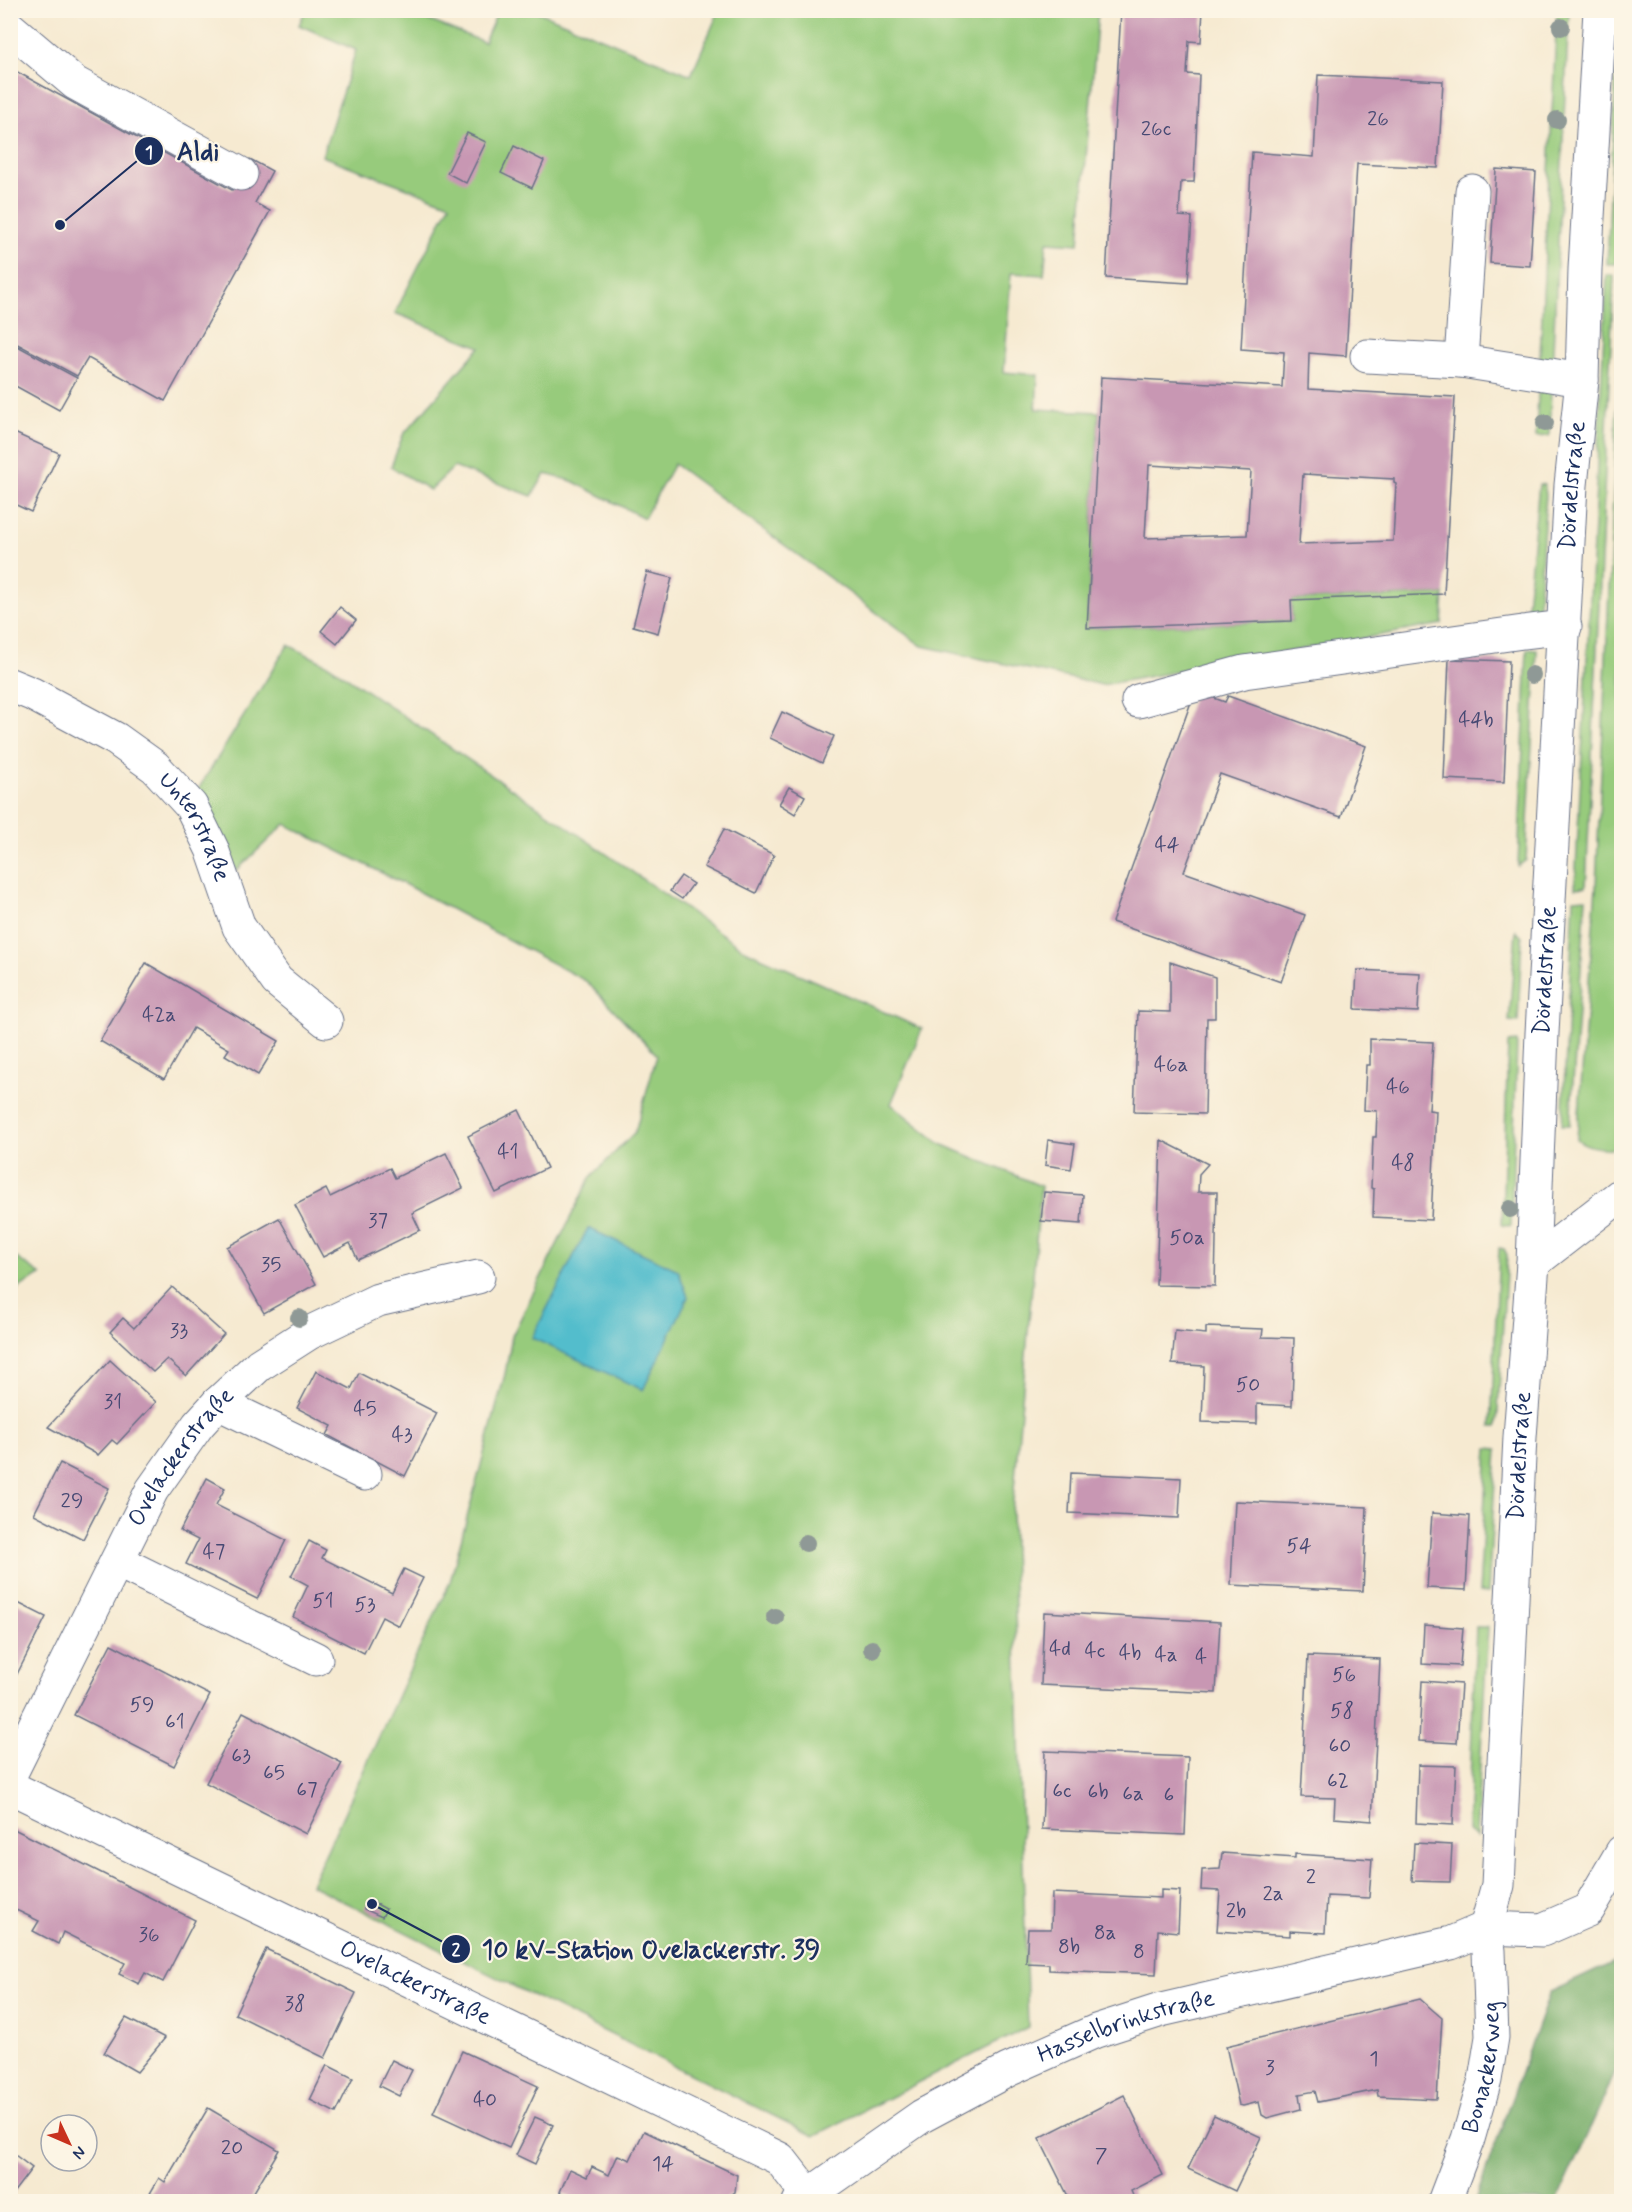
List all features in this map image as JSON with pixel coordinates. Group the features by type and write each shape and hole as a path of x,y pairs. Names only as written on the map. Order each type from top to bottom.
{"street":[{"name":"Dördelstraße","path":"1485,1928 1498,1885 1520,1437 1533,1263 1542,1033 1571,485 1582,380 1585,269 1600,10"},
{"path":"10,28 75,83 241,174"},
{"path":"1461,361 1472,191"},
{"path":"1367,356 1461,361 1582,380"},
{"path":"1138,701 1244,672 1565,627"},
{"name":"Unterstraße","path":"10,685 32,694 116,739 162,774 191,806 213,849 239,927 277,981 326,1021"},
{"path":"1533,1263 1622,1194"},
{"name":"Ovelackerstraße","path":"10,1775 152,1490 198,1425 218,1403 259,1365 309,1333 378,1300 478,1277"},
{"path":"218,1403 365,1474"},
{"path":"117,1561 316,1659"},
{"name":"Ovelackerstraße","path":"10,1787 780,2159 804,2198"},
{"path":"1485,1928 1542,1930 1588,1910 1622,1852"},
{"name":"Hasselbrinkstraße","path":"804,2198 922,2116 1008,2070 1096,2031 1171,2008 1450,1943 1485,1928"},
{"name":"Bonackerweg","path":"1444,2202 1468,2139 1485,2080 1492,2037 1489,1951 1485,1928"}],"green space":[{"path":"305,11 405,11 484,42 498,11 536,11 691,75 719,11 1098,11 1079,244 1047,242 1044,275 1011,273 1004,372 1038,375 1036,409 1099,412 1087,628 1292,621 1291,600 1444,594 1442,624 1102,685 922,646 674,464 644,518 572,481 545,474 532,496 454,467 430,490 391,467 403,435 480,347 395,313 450,204 322,156 356,50 299,25"},
{"path":"1557,11 1569,11 1549,436 1536,437"},
{"path":"1619,11 1622,11 1622,151 1616,264 1607,264"},
{"path":"1607,275 1614,276 1586,887 1575,888"},
{"path":"1621,316 1622,1148 1598,1148 1577,1139 1596,887"},
{"path":"1539,484 1544,485 1546,494 1538,616 1526,616"},
{"path":"288,645 330,666 745,950 922,1029 891,1104 941,1144 1041,1186 1012,1512 1028,2027 814,2136 311,1885 450,1582 505,1374 512,1336 590,1178 635,1132 657,1055 586,981 406,885 285,824 236,871 197,791"},
{"path":"1527,649 1537,650 1526,860 1518,866"},
{"path":"1586,898 1570,1125 1562,1125 1574,899"},
{"path":"1516,931 1522,937 1518,1022 1509,1021"},
{"path":"1517,1042 1511,1226 1502,1225 1508,1043"},
{"path":"1499,1248 1504,1249 1507,1255 1497,1427 1491,1427"},
{"path":"11,1254 41,1275 23,1285 11,1296"},
{"path":"1488,1448 1497,1449 1488,1593 1479,1592"},
{"path":"1476,1627 1488,1627 1476,1837 1468,1832"},
{"path":"1621,1959 1621,2060 1557,2201 1475,2201 1550,1992"}],"water":[{"path":"588,1228 678,1270 688,1297 643,1390 532,1338"}],"building":[{"path":"1121,10 1203,10 1201,42 1189,41 1187,74 1199,75 1194,182 1181,182 1179,216 1192,217 1188,283 1106,278"},
{"path":"10,68 232,190 250,159 272,171 255,203 270,211 165,401 88,358 77,376 10,340"},
{"path":"1318,75 1443,81 1438,168 1357,164 1346,356 1309,353 1308,389 1455,397 1444,594 1291,600 1292,621 1087,628 1101,377 1282,387 1284,352 1241,349 1252,152 1314,157","holes":["1149,465 1251,471 1247,535 1145,538","1303,474 1394,479 1396,484 1393,541 1299,544"]},
{"path":"467,133 486,142 466,183 447,173"},
{"path":"514,146 544,161 532,188 501,173"},
{"path":"1496,169 1536,172 1530,266 1490,263"},
{"path":"10,342 77,378 59,410 10,383"},
{"path":"10,431 59,453 31,512 10,502"},
{"path":"647,572 672,578 658,633 633,626"},
{"path":"340,607 356,620 337,644 321,631"},
{"path":"1449,659 1509,661 1504,782 1444,779"},
{"path":"1195,691 1225,702 1228,696 1366,746 1341,817 1220,774 1184,872 1305,915 1281,982 1112,922"},
{"path":"782,712 834,736 822,763 770,738"},
{"path":"789,787 805,796 795,814 779,804"},
{"path":"724,829 774,855 756,893 704,867"},
{"path":"681,876 693,884 682,899 670,891"},
{"path":"1170,962 1215,977 1215,1018 1207,1018 1205,1114 1134,1112 1138,1011 1170,1012"},
{"path":"146,963 279,1041 258,1075 225,1055 229,1049 193,1028 164,1079 100,1041"},
{"path":"1357,970 1420,973 1418,1012 1355,1009"},
{"path":"1370,1039 1433,1042 1429,1110 1436,1111 1431,1220 1373,1217 1374,1189 1371,1188 1373,1137 1376,1137 1377,1111 1364,1110 1366,1065 1370,1065"},
{"path":"519,1110 547,1168 496,1193 468,1136"},
{"path":"1048,1140 1075,1144 1071,1169 1045,1165"},
{"path":"1161,1140 1208,1164 1199,1174 1198,1192 1217,1192 1215,1286 1156,1285"},
{"path":"446,1153 463,1188 412,1213 420,1230 358,1260 350,1243 323,1257 295,1205 326,1189 330,1197 390,1168 395,1178"},
{"path":"1044,1192 1083,1195 1081,1224 1041,1221"},
{"path":"279,1218 316,1284 264,1313 227,1247"},
{"path":"172,1287 224,1334 186,1376 167,1359 153,1372 110,1332 123,1318 134,1328"},
{"path":"1206,1327 1263,1329 1262,1337 1294,1338 1292,1406 1257,1404 1257,1424 1202,1422 1204,1366 1172,1364 1175,1331 1206,1334"},
{"path":"110,1360 156,1402 117,1444 112,1440 98,1455 48,1427"},
{"path":"316,1371 351,1389 359,1373 437,1413 405,1476 327,1435 332,1426 297,1408"},
{"path":"60,1463 109,1488 83,1539 34,1514"},
{"path":"1071,1473 1181,1478 1179,1518 1069,1513"},
{"path":"207,1478 225,1488 216,1505 286,1540 257,1599 186,1564 198,1540 180,1531"},
{"path":"1235,1501 1367,1507 1363,1591 1231,1585"},
{"path":"1432,1513 1470,1516 1466,1590 1427,1588"},
{"path":"309,1541 326,1550 322,1558 392,1593 404,1569 423,1578 399,1626 382,1617 364,1653 293,1617 308,1585 291,1576"},
{"path":"10,1599 46,1617 10,1688"},
{"path":"1044,1612 1220,1622 1216,1693 1041,1685"},
{"path":"1424,1625 1463,1628 1460,1666 1422,1664"},
{"path":"111,1644 210,1695 174,1766 74,1715"},
{"path":"1308,1656 1380,1659 1372,1821 1334,1818 1335,1798 1301,1797"},
{"path":"1422,1681 1461,1684 1457,1743 1419,1741"},
{"path":"243,1712 342,1763 306,1834 206,1783"},
{"path":"1045,1751 1188,1757 1185,1835 1042,1829"},
{"path":"1418,1765 1456,1766 1453,1825 1416,1823"},
{"path":"10,1827 195,1920 163,1982 145,1973 139,1984 119,1974 125,1963 63,1932 58,1944 33,1931 39,1921 10,1907"},
{"path":"1414,1843 1452,1845 1450,1882 1412,1881"},
{"path":"1222,1853 1295,1858 1295,1854 1372,1859 1369,1898 1327,1896 1325,1933 1290,1931 1290,1936 1217,1931 1220,1891 1201,1890 1202,1870 1220,1869"},
{"path":"1161,1890 1180,1891 1178,1932 1158,1930 1156,1974 1049,1970 1049,1964 1026,1963 1028,1929 1051,1929 1052,1893 1161,1898"},
{"path":"369,1900 386,1909 382,1917 364,1909"},
{"path":"266,1949 356,1993 325,2058 235,2014"},
{"path":"1420,1999 1442,2018 1437,2099 1378,2096 1377,2090 1318,2102 1315,2091 1299,2094 1301,2109 1267,2118 1262,2115 1259,2102 1239,2105 1226,2046"},
{"path":"126,2018 165,2038 137,2072 104,2053"},
{"path":"462,2051 538,2086 509,2148 433,2113"},
{"path":"392,2060 412,2070 399,2096 379,2086"},
{"path":"327,2065 353,2078 336,2113 310,2100"},
{"path":"1124,2095 1163,2175 1131,2191 1136,2202 1071,2202 1039,2138"},
{"path":"208,2108 279,2150 248,2202 145,2202 159,2178 165,2182"},
{"path":"1214,2115 1261,2137 1235,2191 1188,2169"},
{"path":"535,2117 553,2125 535,2164 516,2155"},
{"path":"644,2131 737,2175 735,2192 721,2202 576,2202 577,2200 560,2192 570,2169 587,2177 592,2167 609,2175 618,2155 630,2160"},
{"path":"15,2155 32,2168 10,2197 10,2161"}],"place":[{"name":"Aldi","path":"60,225"},
{"name":"10 kV-Station Ovelackerstr. 39","path":"372,1904"}]}
